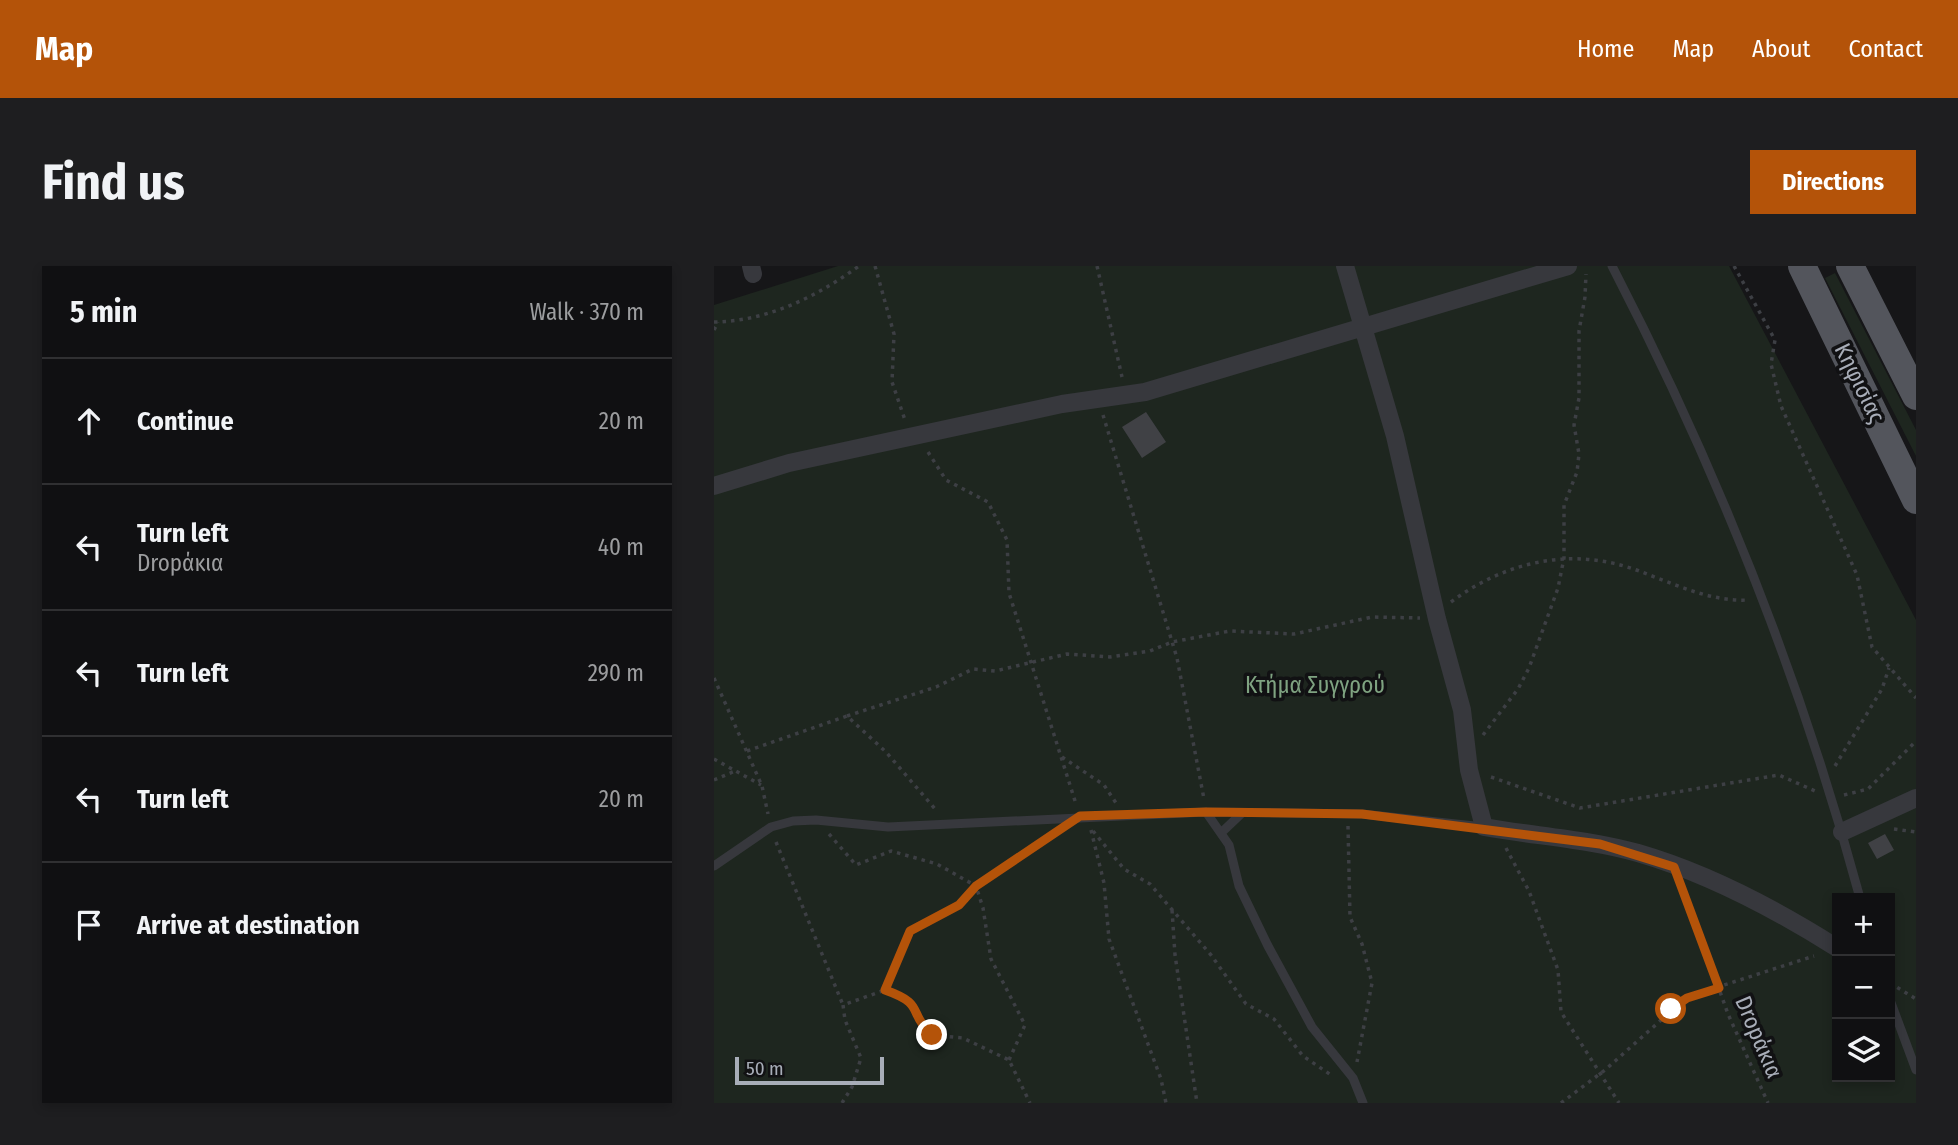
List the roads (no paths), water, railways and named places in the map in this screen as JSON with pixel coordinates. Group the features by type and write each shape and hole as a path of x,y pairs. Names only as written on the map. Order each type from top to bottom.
{"main road":[{"name":"Κηφισίας","path":"1802,266 1916,500"},
{"name":"Κηφισίας","path":"1850,266 1913,382"}],"street":[{"path":"1345,266 1395,436 1437,619 1462,710 1469,770 1484,827 1600,844 1674,867 1803,926 1831,951"},
{"path":"714,486 789,463 1062,404 1126,396 1568,266"},
{"path":"1842,832 1916,798"}],"lane":[{"path":"1612,266 1689,425 1762,600 1842,832 1859,893"},
{"path":"714,866 771,827 793,821 816,820 888,827 978,825 1080,816 1206,812 1348,814 1484,827"},
{"path":"1206,812 1229,845 1238,886 1312,1027 1353,1078 1362,1099"},
{"path":"1222,832 1242,813"},
{"path":"1895,1013 1916,1070"}],"park label":[{"name":"Κτήμα Συγγρού","path":"1315,685"}]}
